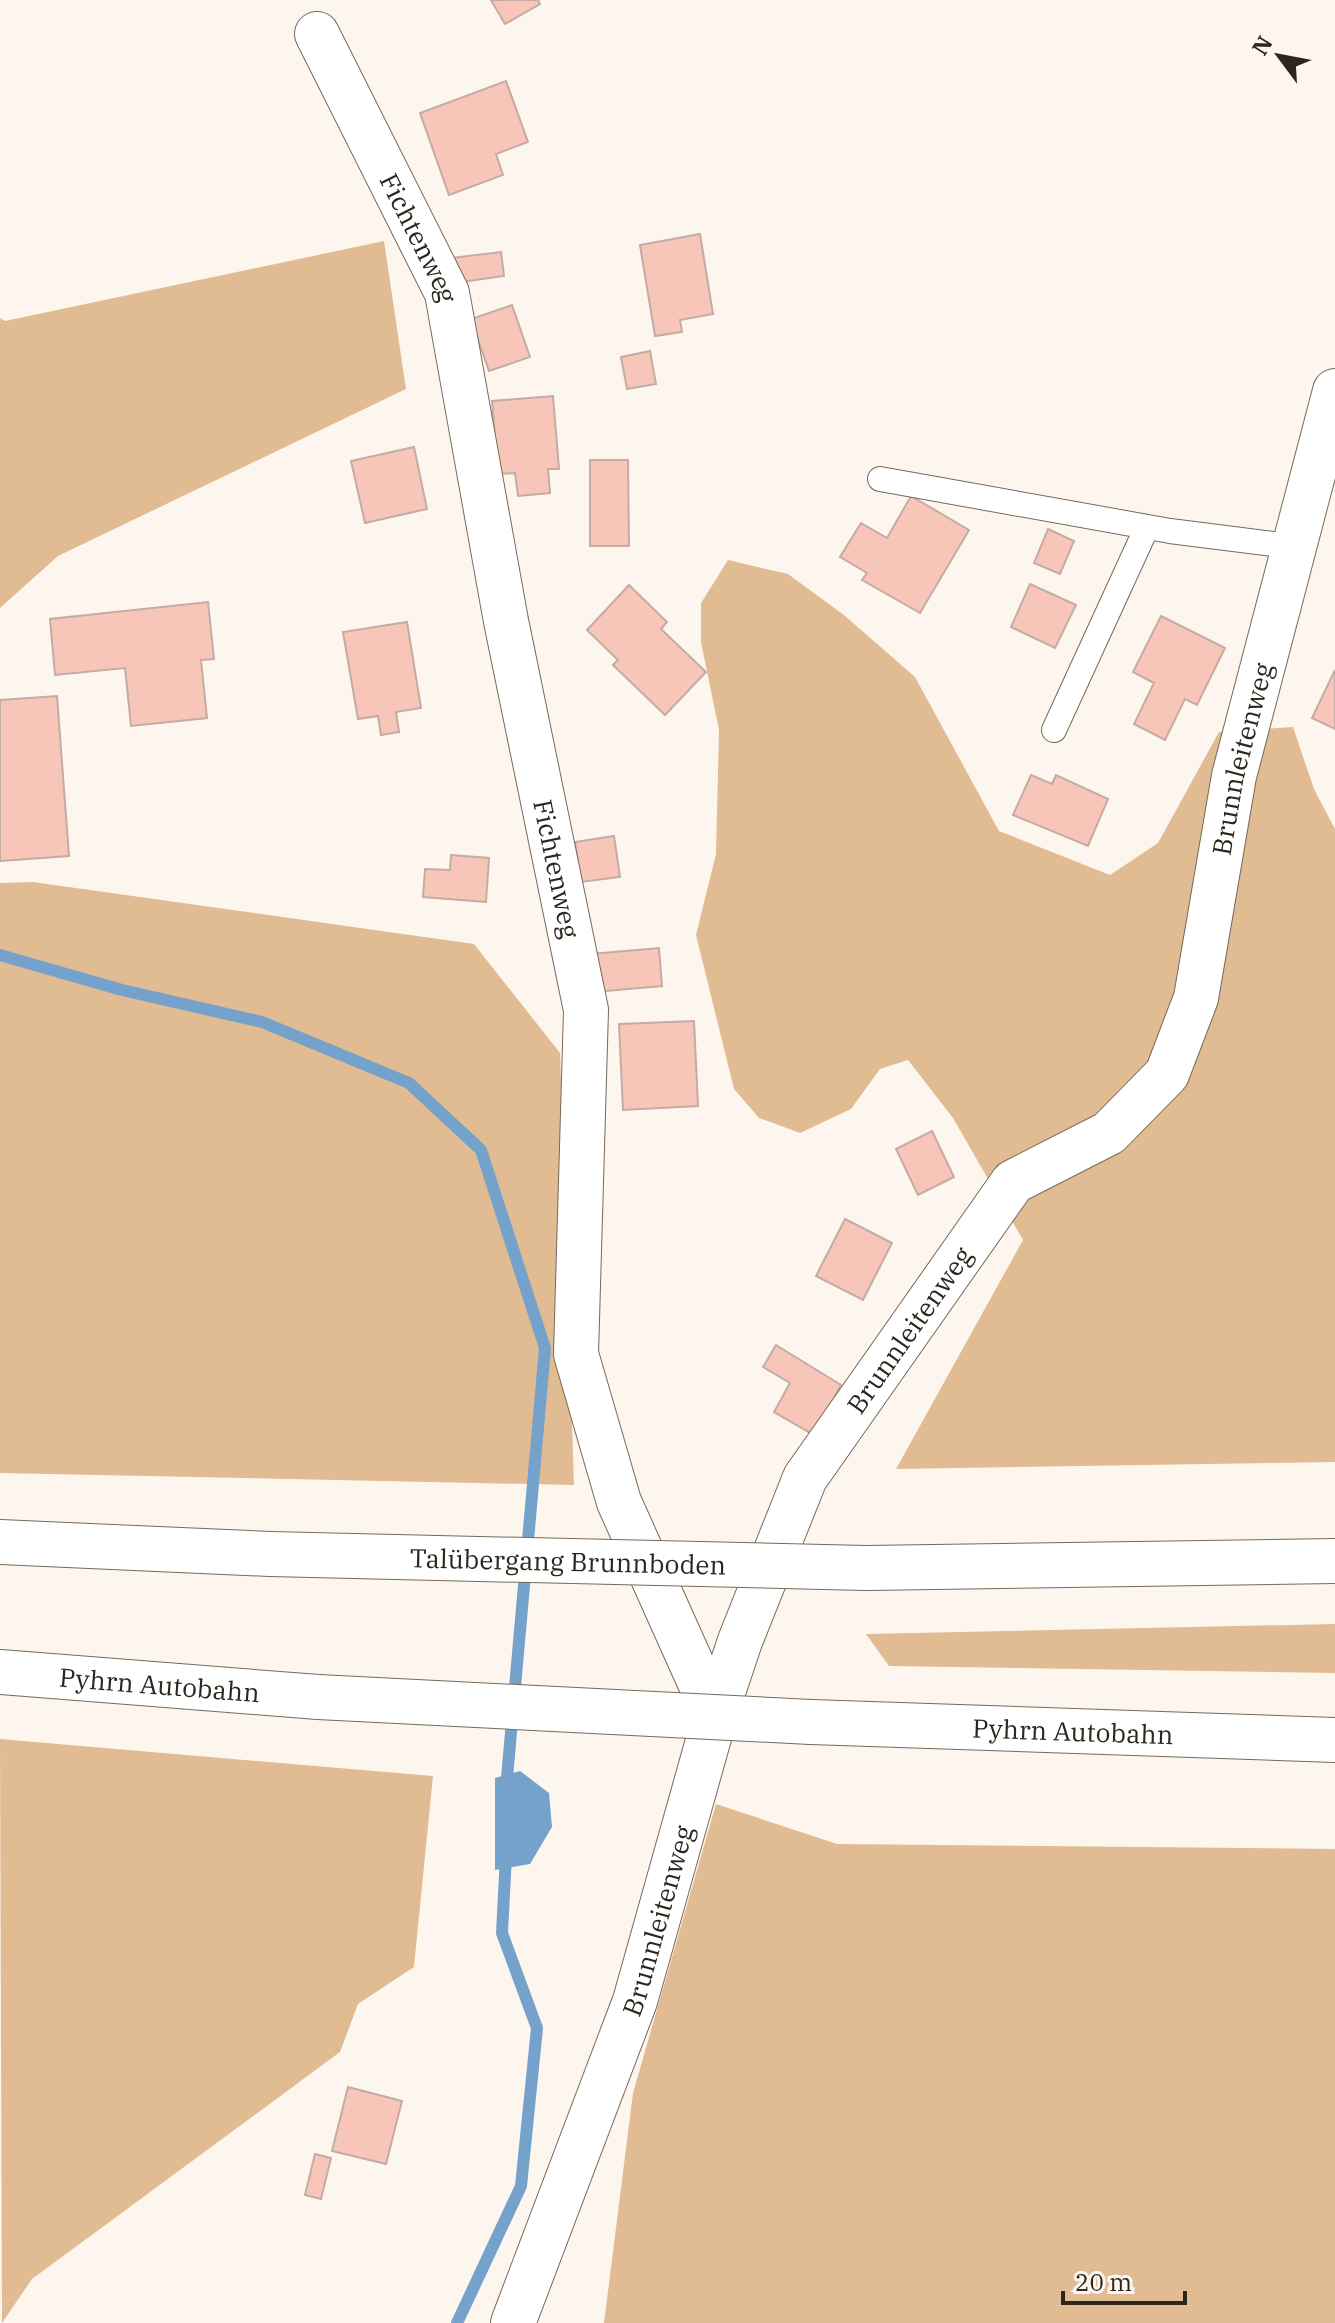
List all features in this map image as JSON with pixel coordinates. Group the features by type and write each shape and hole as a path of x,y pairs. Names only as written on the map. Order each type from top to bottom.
{"main road":[{"name":"Fichtenweg","path":"317,34 447,293 506,621 586,1010 576,1354 619,1502 715,1716"},
{"name":"Brunnleitenweg","path":"513,2323 635,2001 715,1716 740,1641 805,1478 1013,1182 1109,1133 1167,1074 1196,998 1234,776 1335,394"},
{"name":"Talübergang Brunnboden","path":"0,1542 270,1554 866,1568 1335,1561"},
{"name":"Pyhrn Autobahn","path":"0,1672 318,1697 811,1722 1335,1740"}],"lane":[{"path":"880,479 1147,527 1296,547"},
{"path":"1054,730 1147,527"}],"shaded area":[{"path":"384,241 406,389 58,556 0,608 0,318 5,321"},
{"path":"728,560 788,574 844,615 915,677 999,831 1110,875 1158,843 1219,732 1293,727 1314,789 1335,829 1335,1462 896,1469 1023,1240 953,1118 908,1060 880,1069 851,1109 800,1133 759,1118 734,1089 696,935 716,854 719,730 701,642 701,603"},
{"path":"33,882 474,944 560,1053 574,1485 0,1473 0,883"},
{"path":"1335,1624 1335,1673 889,1666 866,1634"},
{"path":"0,1739 433,1776 414,1967 358,2004 340,2052 32,2279 2,2323"},
{"path":"716,1804 837,1844 1335,1849 1335,2323 604,2323 633,2093"}],"water":[{"path":"520,1771 549,1793 552,1827 530,1864 495,1870 495,1778"}],"building":[{"path":"491,0 538,0 540,4 505,24"},
{"path":"506,81 528,142 496,154 503,175 449,195 420,113"},
{"path":"700,234 713,314 680,320 682,332 655,336 640,245"},
{"path":"501,252 504,276 454,283 451,258"},
{"path":"512,305 530,357 489,371 471,319"},
{"path":"650,351 656,384 627,389 621,357"},
{"path":"553,396 559,469 548,469 550,493 518,496 515,473 498,474 492,401"},
{"path":"414,447 427,509 365,523 351,461"},
{"path":"590,460 628,460 629,546 590,546"},
{"path":"911,496 969,530 920,613 862,580 867,573 840,557 861,523 887,538"},
{"path":"1048,529 1074,541 1060,574 1034,563"},
{"path":"1030,584 1076,605 1055,648 1011,627"},
{"path":"629,585 667,622 661,629 706,672 665,715 613,665 618,660 587,630"},
{"path":"208,602 214,659 201,660 207,718 131,726 125,668 55,675 50,619"},
{"path":"1161,616 1225,648 1197,705 1185,699 1165,740 1134,724 1154,683 1133,672"},
{"path":"407,622 421,708 396,712 399,732 381,735 378,716 358,719 343,632"},
{"path":"1335,670 1335,729 1312,718"},
{"path":"57,696 69,856 0,861 0,700"},
{"path":"1031,775 1052,784 1056,775 1108,799 1088,846 1013,815"},
{"path":"614,836 620,877 581,882 575,842"},
{"path":"451,855 489,858 486,902 423,897 425,869 450,870"},
{"path":"659,948 662,986 595,992 591,954"},
{"path":"694,1021 698,1106 623,1110 619,1024"},
{"path":"932,1131 954,1177 918,1195 896,1149"},
{"path":"845,1219 892,1243 863,1300 816,1276"},
{"path":"776,1345 841,1385 814,1435 774,1412 790,1383 763,1367"},
{"path":"348,2087 402,2101 386,2164 332,2151"},
{"path":"315,2154 331,2158 321,2199 305,2195"}],"waterway":[{"path":"0,955 122,990 262,1022 409,1083 481,1150 545,1348 506,1789"},
{"path":"457,2323 521,2186 537,2028 502,1933 506,1855"}]}
